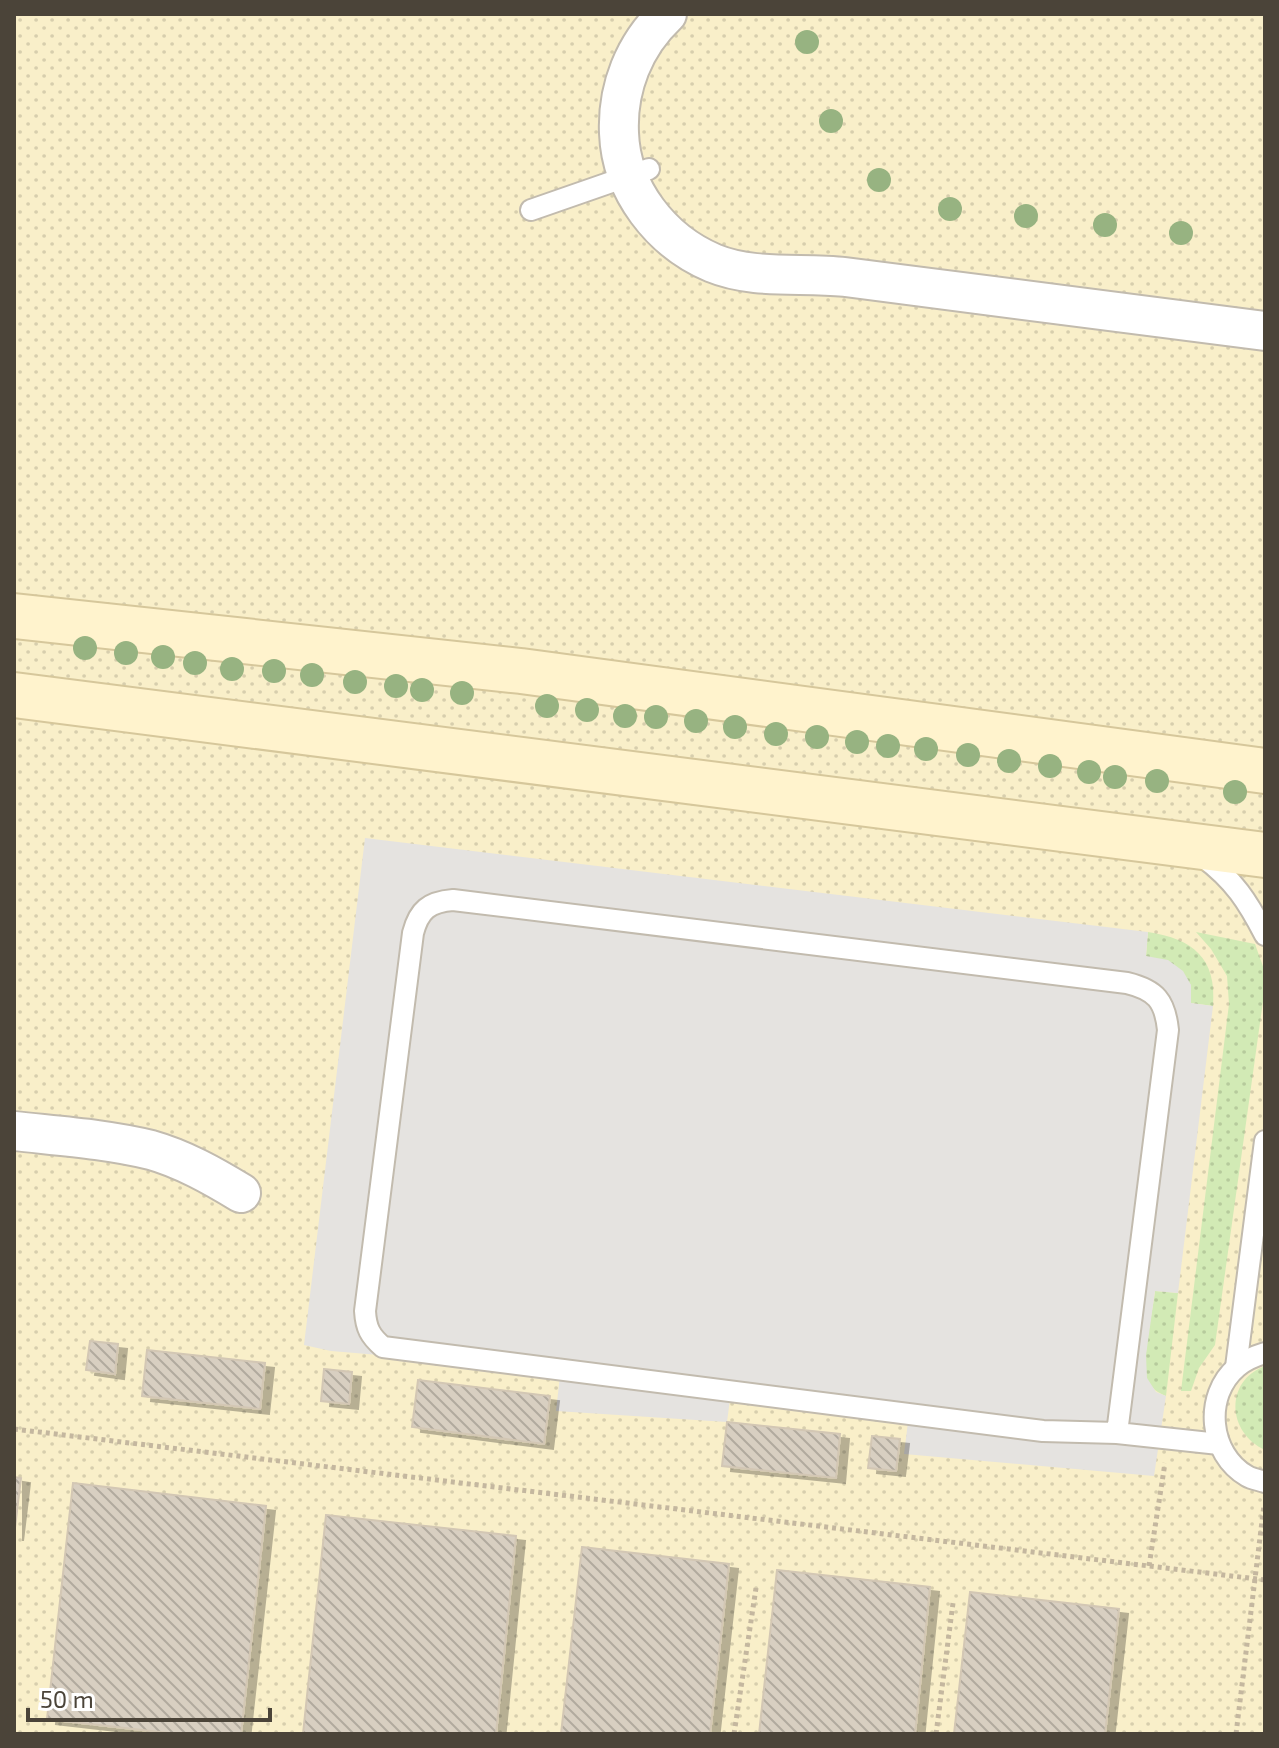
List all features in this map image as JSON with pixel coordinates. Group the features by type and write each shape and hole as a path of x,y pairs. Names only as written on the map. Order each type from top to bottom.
{"main road":[{"path":"14,616 521,671 1265,771"},
{"path":"14,695 1265,855"}],"street":[{"path":"638,172 619,145 618,112 624,80 638,50 667,14"},
{"path":"682,14 654,56 643,83 638,172 642,204 662,229 686,249 714,264 745,272 830,275 1265,331"},
{"path":"1196,763 1265,761"},
{"path":"14,1131 122,1144 154,1151 214,1176 241,1193"}],"lane":[{"path":"531,210 638,172"},
{"path":"1187,845 1221,871 1249,903 1265,935"},
{"path":"1117,1433 1168,1030 1166,1013 1158,998 1144,987 453,900 439,901 425,908 416,920 365,1311 366,1325 372,1337 383,1347 1043,1431 1117,1433 1219,1444"},
{"path":"1236,1367 1265,1141"},
{"path":"1265,1353 1236,1367 1221,1387 1214,1411 1219,1444 1231,1462 1247,1475 1265,1482"}],"path":[{"path":"14,1429 1265,1580"},
{"path":"1149,1566 1169,1439"},
{"path":"1236,1734 1265,1494"},
{"path":"734,1734 756,1588"},
{"path":"936,1734 953,1603"}],"sand":[{"path":"14,14 1265,14 1265,1734 14,1734"}],"green space":[{"path":"1148,932 1178,940 1199,954 1211,975 1213,1006 1191,1003 1191,985 1146,956"},
{"path":"1196,932 1255,944 1265,972 1265,987 1215,1345 1199,1368 1191,1391 1181,1391 1229,1004 1227,976 1211,949"},
{"path":"1155,1291 1178,1293 1166,1396 1151,1385 1146,1372 1146,1349"},
{"path":"1265,1366 1265,1450 1243,1432 1235,1407 1242,1383"}],"shaded area":[{"path":"365,838 1148,932 1146,956 1168,960 1183,971 1191,985 1191,1003 1213,1006 1178,1293 1155,1291 1146,1355 1147,1378 1156,1392 1166,1396 1154,1476 904,1454 908,1422 730,1399 727,1422 556,1411 560,1376 427,1359 331,1351 304,1345"}],"building":[{"path":"90,1341 118,1344 115,1374 86,1370"},
{"path":"147,1350 265,1363 260,1409 142,1396"},
{"path":"324,1369 352,1372 349,1404 321,1401"},
{"path":"418,1380 550,1396 544,1444 412,1427"},
{"path":"727,1422 840,1434 836,1478 722,1466"},
{"path":"872,1436 900,1439 896,1471 868,1468"},
{"path":"14,1477 21,1478 14,1536"},
{"path":"73,1483 266,1506 241,1734 177,1734 47,1719"},
{"path":"326,1515 516,1536 496,1734 303,1734"},
{"path":"582,1547 729,1564 710,1734 561,1734"},
{"path":"777,1570 930,1587 915,1734 759,1734"},
{"path":"970,1592 1119,1609 1105,1734 954,1734"}]}
